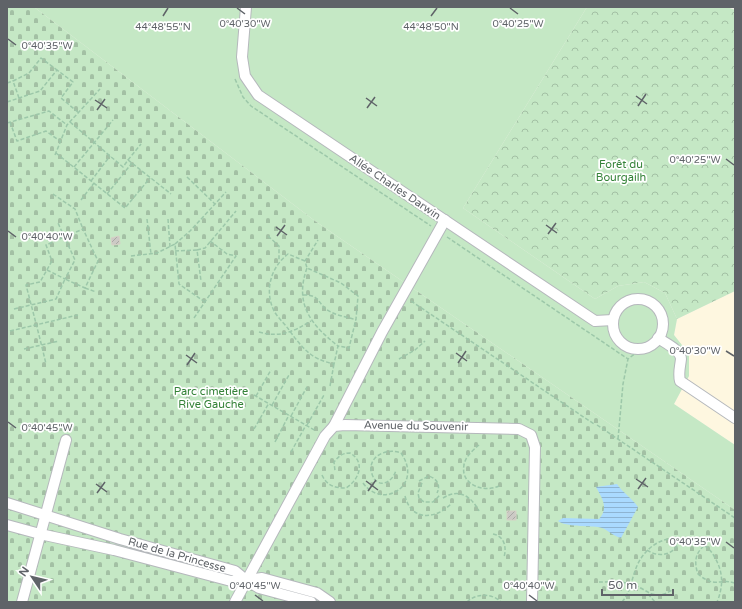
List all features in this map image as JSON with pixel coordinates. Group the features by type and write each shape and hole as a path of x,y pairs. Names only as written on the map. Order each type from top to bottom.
{"street":[{"name":"Allée Charles Darwin","path":"246,7 242,56 245,76 258,95 594,321 613,320"},
{"path":"235,602 325,436 334,426 402,295 445,220"},
{"path":"641,299 650,301 657,307 662,315 663,324 658,338 650,346 641,349 624,345 618,339 613,325 616,312 621,305 628,300 641,299"},
{"path":"658,338 679,353 681,358 678,373 680,381 735,418"},
{"name":"Avenue du Souvenir","path":"334,426 351,425 519,429 531,435 535,447 532,602"},
{"path":"22,602 66,440"},
{"name":"Rue de la Princesse","path":"7,503 120,539 235,571 246,580"},
{"name":"Rue de la Princesse","path":"7,525 40,534 114,550 230,581 246,580"},
{"path":"246,580 262,578 317,593 329,602"},
{"path":"246,580 259,588 311,602"}],"path":[{"path":"7,83 29,73 41,58 73,82 61,98 79,113"},
{"path":"7,102 40,92 57,70"},
{"path":"14,80 19,98"},
{"path":"100,89 67,125 55,154 74,167 125,208 150,177"},
{"path":"7,123 49,111 67,125"},
{"path":"74,167 113,120"},
{"path":"10,122 17,141 46,131 60,142"},
{"path":"70,122 123,166 141,144"},
{"path":"91,181 110,156"},
{"path":"128,160 171,194"},
{"path":"107,194 132,163"},
{"path":"187,177 215,204"},
{"path":"81,200 94,183"},
{"path":"131,256 157,253 170,247 190,231 226,192"},
{"path":"53,194 75,209 98,261 85,288"},
{"path":"175,251 205,248 236,211"},
{"path":"147,219 151,254"},
{"path":"168,219 170,247"},
{"path":"14,309 56,299 75,260 58,223"},
{"path":"46,364 26,285 40,282 52,261 46,245 83,229"},
{"path":"268,236 280,246 279,260"},
{"path":"307,268 341,283 358,296 356,320 349,348 338,346 311,321 305,306 302,282 307,268 305,261 318,240"},
{"path":"194,318 236,256 227,254 210,241"},
{"path":"174,244 179,284 205,302"},
{"path":"197,250 201,280"},
{"path":"305,261 288,254 279,260 274,268 270,294 274,310 306,352 322,362 334,364"},
{"path":"47,270 96,292"},
{"path":"303,295 317,297 330,312 356,320"},
{"path":"402,295 594,424"},
{"path":"10,331 78,315"},
{"path":"258,332 268,335 291,332 311,321"},
{"path":"24,349 58,341"},
{"path":"399,359 415,350 425,341"},
{"path":"330,386 338,346"},
{"path":"618,439 623,384 628,359 641,349"},
{"path":"270,370 255,395 325,436"},
{"path":"272,405 290,375"},
{"path":"275,442 307,387"},
{"path":"291,452 324,395"},
{"path":"254,429 269,403"},
{"path":"597,425 735,518"},
{"path":"479,445 464,463 464,470 467,478 472,485 486,490 499,486"},
{"path":"363,484 370,491 383,496 401,488 406,481 409,466 401,453 388,450 375,458 372,474 375,479 381,483 386,482 394,476 396,470"},
{"path":"322,475 325,481 331,486 346,488 358,478 360,468 358,460 350,453 344,453 334,462 335,471"},
{"path":"419,481 429,476 434,478 438,482 439,487 436,493"},
{"path":"422,483 418,493 419,498 424,502 434,502 440,496"},
{"path":"443,498 455,492 461,493 468,496 479,511"},
{"path":"405,496 407,503 412,509 425,516 440,513 451,504"},
{"path":"493,534 498,535 505,545 504,557"},
{"path":"622,602 632,584 635,571 647,550 657,542 672,538 680,538 699,541 712,553 721,567 722,583 717,602"},
{"path":"647,550 656,554 666,554 675,549 680,538"},
{"path":"704,546 697,553 695,567 698,574 706,581 714,584 729,582 735,583"},
{"path":"599,582 632,584 647,592 659,595 672,590"},
{"path":"647,592 655,602"},
{"path":"467,602 480,595 490,596 501,602"}],"shaded area":[{"path":"735,291 735,445 674,404 689,376 689,354 674,335 677,319"}],"green space":[{"name":"Parc cimetière Rive Gauche","path":"7,7 34,7 315,221 735,510 735,602 7,602"},
{"path":"34,7 587,7 463,208 595,299 618,286 644,282 665,293 677,319 674,335 689,354 689,376 674,404 735,445 735,510 315,221"},
{"name":"Forêt du Bourgailh","path":"587,7 727,7 735,10 735,291 677,319 665,293 644,282 618,286 595,299 463,208"}],"water":[{"path":"617,484 638,507 621,538 598,527 572,525 558,521 563,518 599,519 604,511 604,503 596,487"}],"building":[{"path":"119,236 120,244 112,245 111,238"},
{"path":"507,511 516,511 516,520 507,520"}]}
